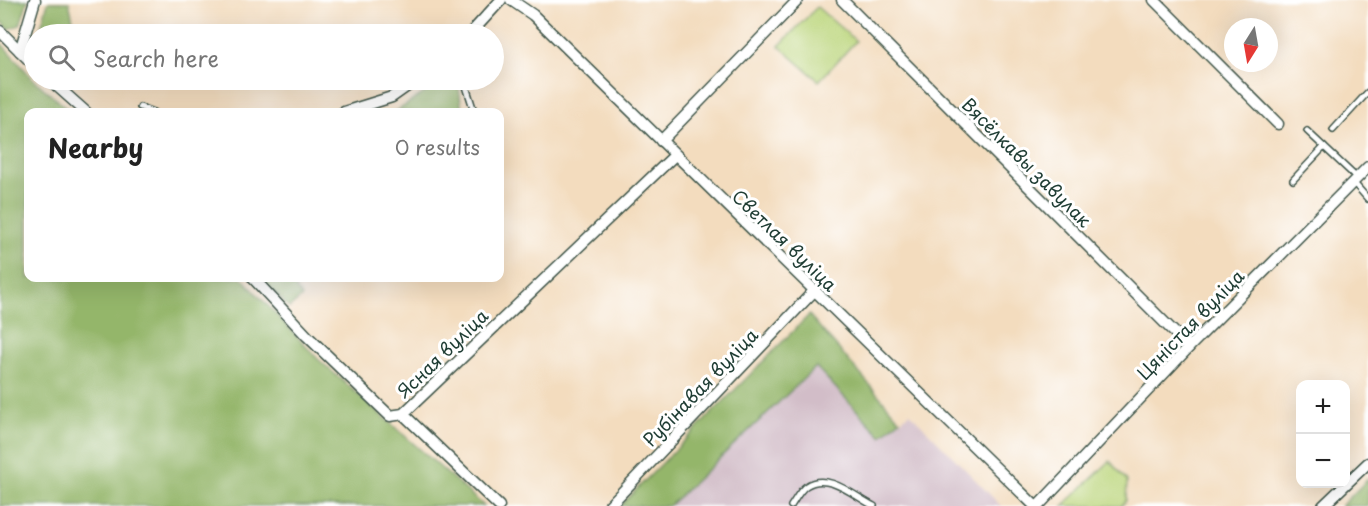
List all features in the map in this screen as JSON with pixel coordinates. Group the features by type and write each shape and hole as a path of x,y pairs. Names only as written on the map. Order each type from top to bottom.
{"street":[{"path":"28,24 35,0"},
{"path":"479,24 501,0"},
{"path":"661,141 798,0"},
{"name":"Вясёлкавы завулак","path":"842,0 1189,347"},
{"path":"1154,0 1278,124"},
{"name":"Светлая вуліца","path":"517,2 533,15 1036,506"},
{"path":"0,31 24,55"},
{"path":"20,51 24,37"},
{"path":"61,90 82,108"},
{"path":"357,108 392,97 402,90"},
{"name":"Ясная вуліца","path":"257,282 307,336 390,416 403,414 675,155"},
{"name":"Цяністая вуліца","path":"1036,506 1368,166"},
{"name":"Рубінавая вуліца","path":"609,506 814,291"},
{"path":"403,414 499,506"},
{"path":"1323,506 1368,463"}],"lane":[{"path":"467,90 473,108"},
{"path":"1333,130 1368,92"},
{"path":"1306,131 1355,180 1368,199"},
{"path":"1293,180 1324,147"},
{"path":"791,506 806,486 817,483 840,486 874,506"}],"shaded area":[{"path":"816,366 881,436 910,413 1001,506 669,506"}],"green space":[{"path":"0,0 28,0 20,25 8,29 0,20"},
{"path":"48,2 69,2 74,24 42,24"},
{"path":"817,7 856,41 819,81 779,46"},
{"path":"0,42 24,69 24,90 46,90 66,108 24,108 24,282 246,282 318,359 484,506 0,506"},
{"path":"429,90 459,90 462,108 401,108"},
{"path":"266,282 291,282 302,297 289,308"},
{"path":"809,315 900,420 881,436 816,367 669,506 620,506"},
{"path":"1110,461 1127,481 1126,501 1121,506 1063,506"},
{"path":"1368,479 1368,506 1341,506"}]}
